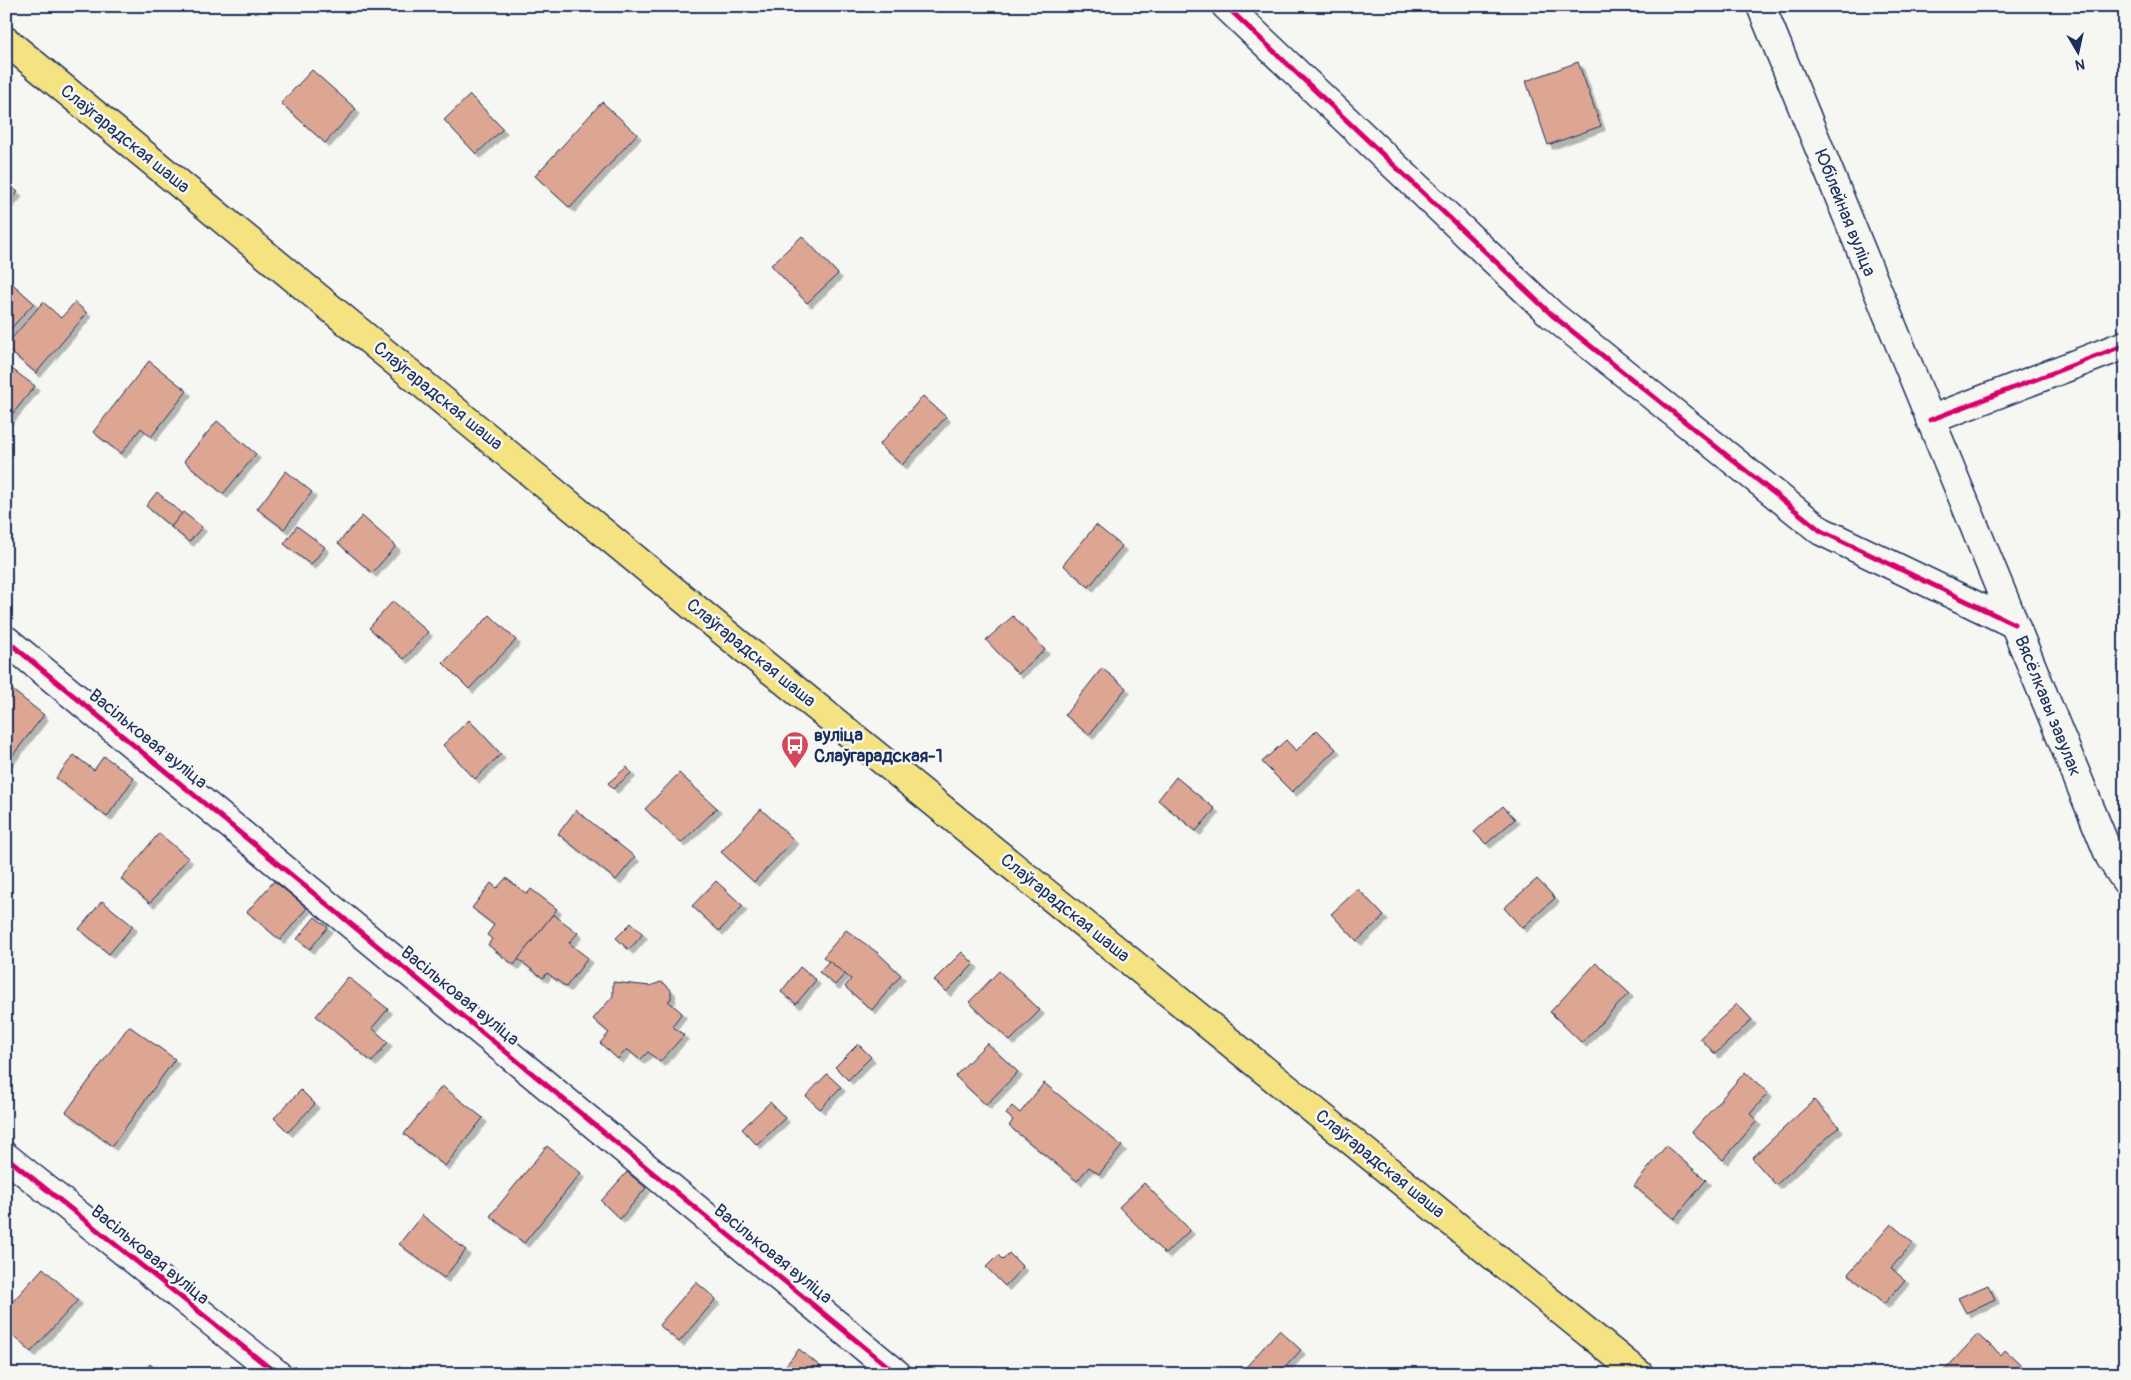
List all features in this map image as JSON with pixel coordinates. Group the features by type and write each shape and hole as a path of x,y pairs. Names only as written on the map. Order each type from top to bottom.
{"main road":[{"name":"Слаўгарадская шаша","path":"6,41 718,627 1639,1374"}],"street":[{"path":"1226,6 1552,315 1821,531 2014,624"},
{"name":"Юбілейная вуліца","path":"1761,6 1930,420"},
{"path":"1930,420 2125,345"},
{"name":"Вясёлкавы завулак","path":"1930,420 2110,856 2125,880"},
{"name":"Васільковая вуліца","path":"6,640 897,1374"},
{"name":"Васільковая вуліца","path":"6,1157 277,1374"}],"building":[{"path":"1578,62 1601,126 1548,145 1526,81"},
{"path":"312,70 356,109 325,143 281,103"},
{"path":"470,95 503,129 476,154 444,120"},
{"path":"602,102 637,134 570,208 535,176"},
{"path":"6,183 18,192 6,206"},
{"path":"802,236 838,274 807,303 771,265"},
{"path":"6,278 34,303 6,334"},
{"path":"43,302 61,318 75,302 87,313 36,373 6,348 6,345"},
{"path":"149,361 187,391 151,437 141,428 121,454 93,432"},
{"path":"12,369 35,386 6,422 6,376"},
{"path":"923,396 946,417 902,465 879,445"},
{"path":"217,421 256,454 223,494 184,461"},
{"path":"286,471 312,492 284,529 257,509"},
{"path":"157,492 182,514 171,527 146,506"},
{"path":"183,512 202,527 189,542 171,527"},
{"path":"362,516 396,546 372,573 338,543"},
{"path":"1096,525 1122,546 1089,587 1063,565"},
{"path":"297,526 325,547 311,565 284,544"},
{"path":"393,601 428,632 404,659 369,628"},
{"path":"490,615 516,640 469,689 443,663"},
{"path":"1013,616 1045,650 1018,674 986,640"},
{"path":"1102,668 1126,688 1089,735 1065,715"},
{"path":"6,685 44,715 6,764"},
{"path":"469,720 501,754 475,779 443,745"},
{"path":"1317,730 1336,749 1292,792 1262,762 1286,740 1296,751"},
{"path":"74,755 94,770 104,756 134,778 107,817 56,778"},
{"path":"627,767 631,773 613,789 608,783"},
{"path":"679,773 717,808 681,843 645,809"},
{"path":"1176,777 1215,809 1196,831 1158,800"},
{"path":"1503,806 1515,819 1486,844 1474,832"},
{"path":"761,809 794,840 754,882 721,852"},
{"path":"576,810 635,857 616,880 558,834"},
{"path":"159,833 188,858 150,903 121,879"},
{"path":"506,878 527,894 531,889 557,909 514,965 488,945 492,939 487,935 494,925 472,908 491,883 497,888"},
{"path":"1537,879 1555,898 1522,928 1504,908"},
{"path":"274,881 307,908 280,940 247,912"},
{"path":"716,881 743,906 719,931 692,906"},
{"path":"1358,889 1384,916 1357,941 1331,914"},
{"path":"102,901 133,926 109,954 79,929"},
{"path":"553,914 578,933 569,943 588,958 566,987 547,973 543,978 518,959"},
{"path":"315,917 328,927 310,949 297,939"},
{"path":"631,923 643,934 629,950 616,938"},
{"path":"846,930 878,953 901,975 872,1010 845,987 851,979 823,957"},
{"path":"962,952 974,964 946,992 934,980"},
{"path":"829,961 845,974 835,985 819,972"},
{"path":"1596,963 1629,993 1582,1043 1550,1012"},
{"path":"800,967 816,980 796,1004 781,992"},
{"path":"999,971 1040,1010 1010,1041 969,1002"},
{"path":"348,977 388,1009 372,1028 388,1042 372,1062 316,1016"},
{"path":"613,982 650,986 661,982 671,990 671,999 668,1001 682,1013 672,1026 684,1035 660,1062 648,1052 640,1060 627,1049 618,1059 600,1043 609,1033 593,1019 613,996"},
{"path":"1737,1004 1752,1020 1715,1054 1700,1038"},
{"path":"129,1026 175,1059 112,1146 66,1112"},
{"path":"987,1043 1018,1072 986,1105 955,1076"},
{"path":"858,1044 871,1057 848,1080 835,1067"},
{"path":"1745,1072 1768,1093 1750,1114 1757,1121 1723,1160 1692,1132"},
{"path":"827,1074 841,1087 820,1109 806,1096"},
{"path":"1044,1083 1122,1146 1099,1174 1089,1167 1077,1181 1009,1126 1013,1120 1006,1114 1012,1106 1020,1113"},
{"path":"442,1086 483,1118 445,1166 404,1134"},
{"path":"301,1090 315,1104 288,1132 274,1118"},
{"path":"1814,1100 1839,1127 1776,1185 1752,1158"},
{"path":"770,1102 785,1118 757,1145 742,1129"},
{"path":"547,1146 581,1173 524,1243 490,1216"},
{"path":"1666,1146 1706,1180 1674,1219 1634,1186"},
{"path":"627,1172 646,1188 620,1219 601,1201"},
{"path":"1144,1183 1190,1230 1165,1254 1119,1207"},
{"path":"422,1215 466,1250 444,1278 399,1244"},
{"path":"1891,1224 1913,1243 1891,1268 1905,1280 1884,1304 1848,1274"},
{"path":"1009,1253 1023,1267 1005,1286 986,1267 998,1255 1003,1260"},
{"path":"43,1268 78,1300 31,1352 6,1329 6,1309"},
{"path":"696,1282 716,1299 679,1342 659,1325"},
{"path":"1988,1285 1995,1299 1966,1313 1958,1298"},
{"path":"1279,1330 1301,1350 1279,1374 1240,1374"},
{"path":"1978,1334 2001,1355 2005,1350 2031,1374 1945,1374 1943,1372"},
{"path":"799,1349 821,1367 815,1374 779,1374"},
{"path":"150,1364 161,1374 142,1374"}],"cycle path":[{"path":"1226,6 1552,315 1821,531 2014,624"},
{"path":"1930,420 2125,345"},
{"path":"6,640 897,1374"},
{"path":"6,1157 277,1374"}],"place":[{"name":"вуліца Слаўгарадская-1","path":"795,769"}]}
